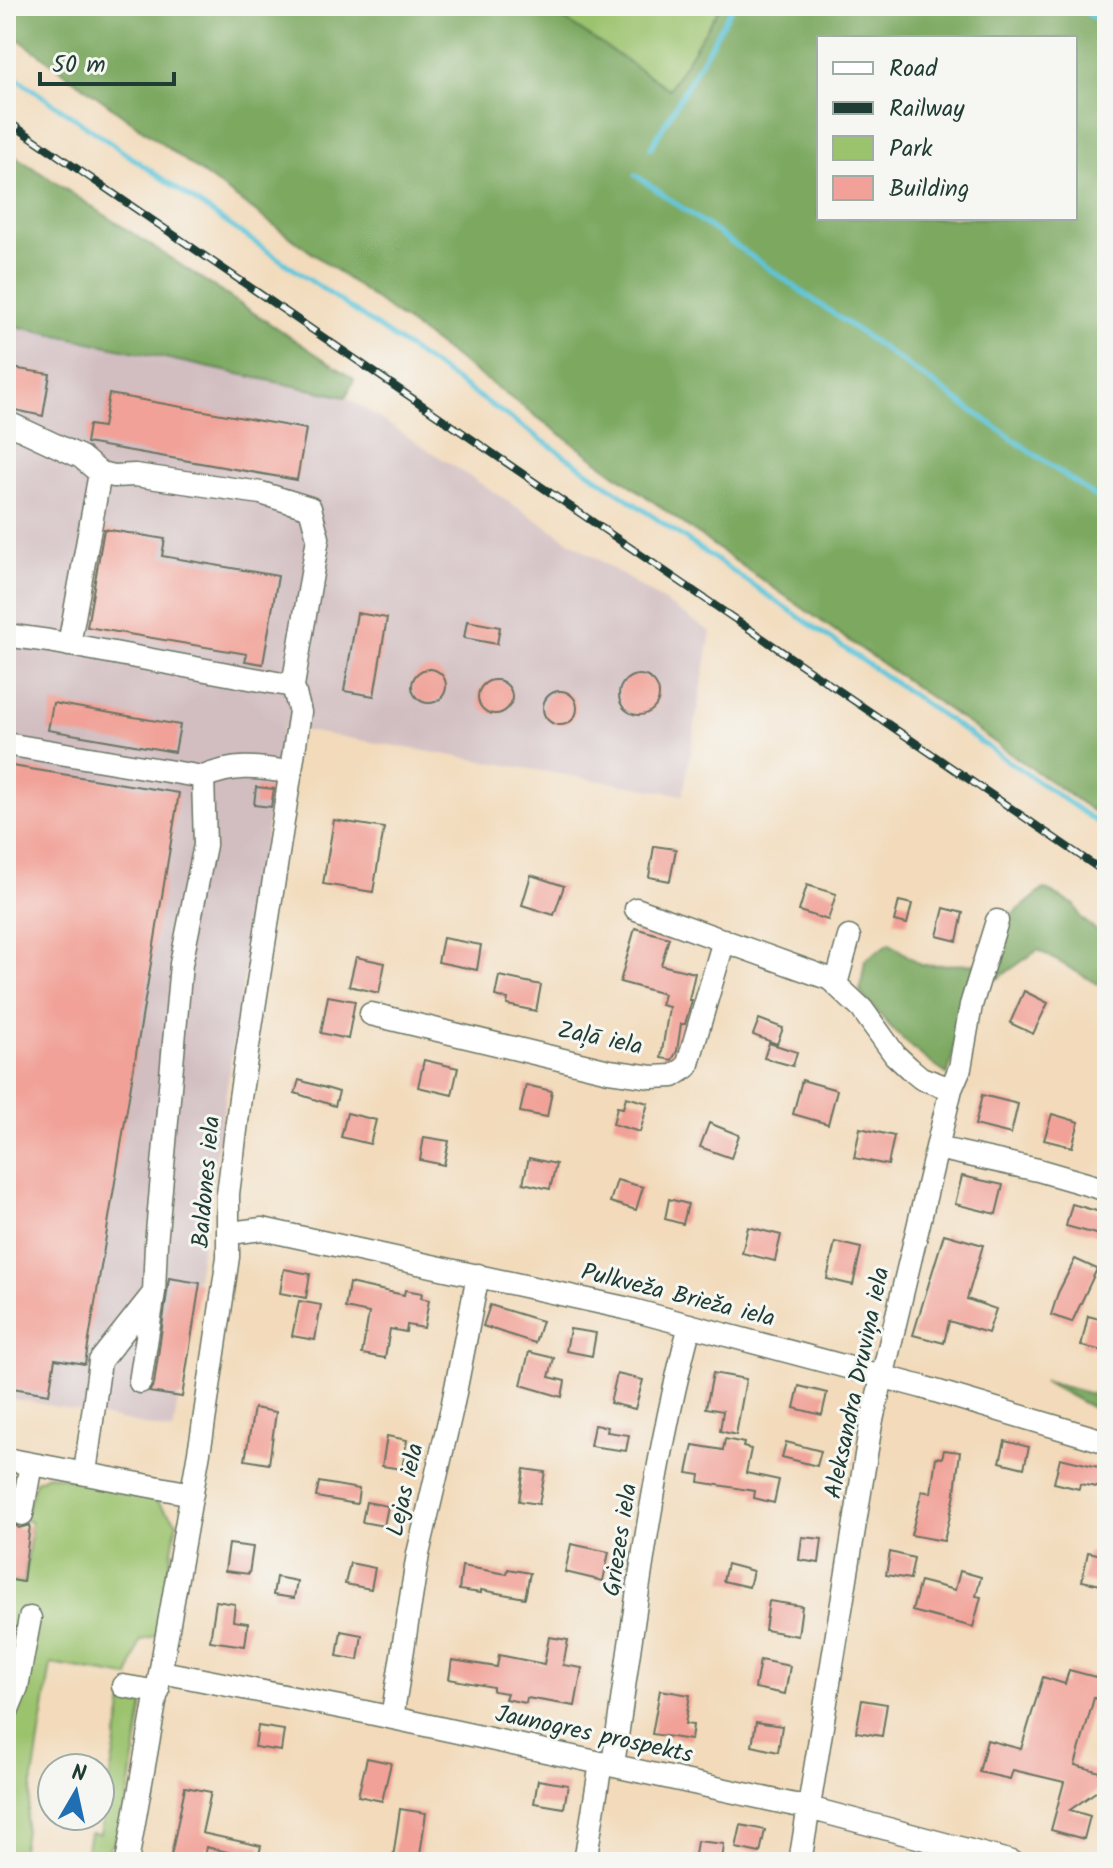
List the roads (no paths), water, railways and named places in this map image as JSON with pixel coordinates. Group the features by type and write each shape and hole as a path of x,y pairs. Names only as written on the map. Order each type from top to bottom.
{"street":[{"path":"6,422 81,457 100,473 69,645"},
{"name":"Baldones iela","path":"100,473 261,493 310,508 318,538 293,686 300,712 240,1098 228,1194 230,1233 202,1435 127,1862"},
{"path":"6,635 293,686"},
{"path":"6,744 203,777 241,766 289,772"},
{"path":"140,1382 154,1292 179,979 205,845 203,777"},
{"path":"636,909 796,966 836,984 862,1009 895,1055 909,1068 921,1078 951,1089"},
{"name":"Aleksandra Druviņa iela","path":"800,1862 861,1477 881,1377 951,1089 960,1068 971,1005 997,921"},
{"path":"836,984 849,937"},
{"name":"Zaļā iela","path":"371,1014 609,1071 652,1077 673,1076 687,1067 724,940"},
{"path":"937,1148 1038,1170 1107,1190"},
{"name":"Pulkveža Brieža iela","path":"230,1233 262,1229 690,1325 1107,1442"},
{"name":"Lejas iela","path":"392,1718 418,1554 452,1408 478,1275"},
{"path":"85,1473 100,1361 154,1292"},
{"name":"Griezes iela","path":"585,1862 607,1764 661,1448 690,1325"},
{"path":"6,1459 192,1494"},
{"path":"22,1514 31,1464"},
{"path":"6,1714 17,1687 30,1618"},
{"name":"Jaunogres prospekts","path":"123,1686 160,1682 392,1718 809,1808 1012,1862"}],"waterway":[{"path":"651,148 733,6"},
{"path":"1075,6 1107,26"},
{"path":"6,71 1107,829"},
{"path":"635,175 1107,505"}],"railway":[{"path":"6,120 1107,874"}]}
